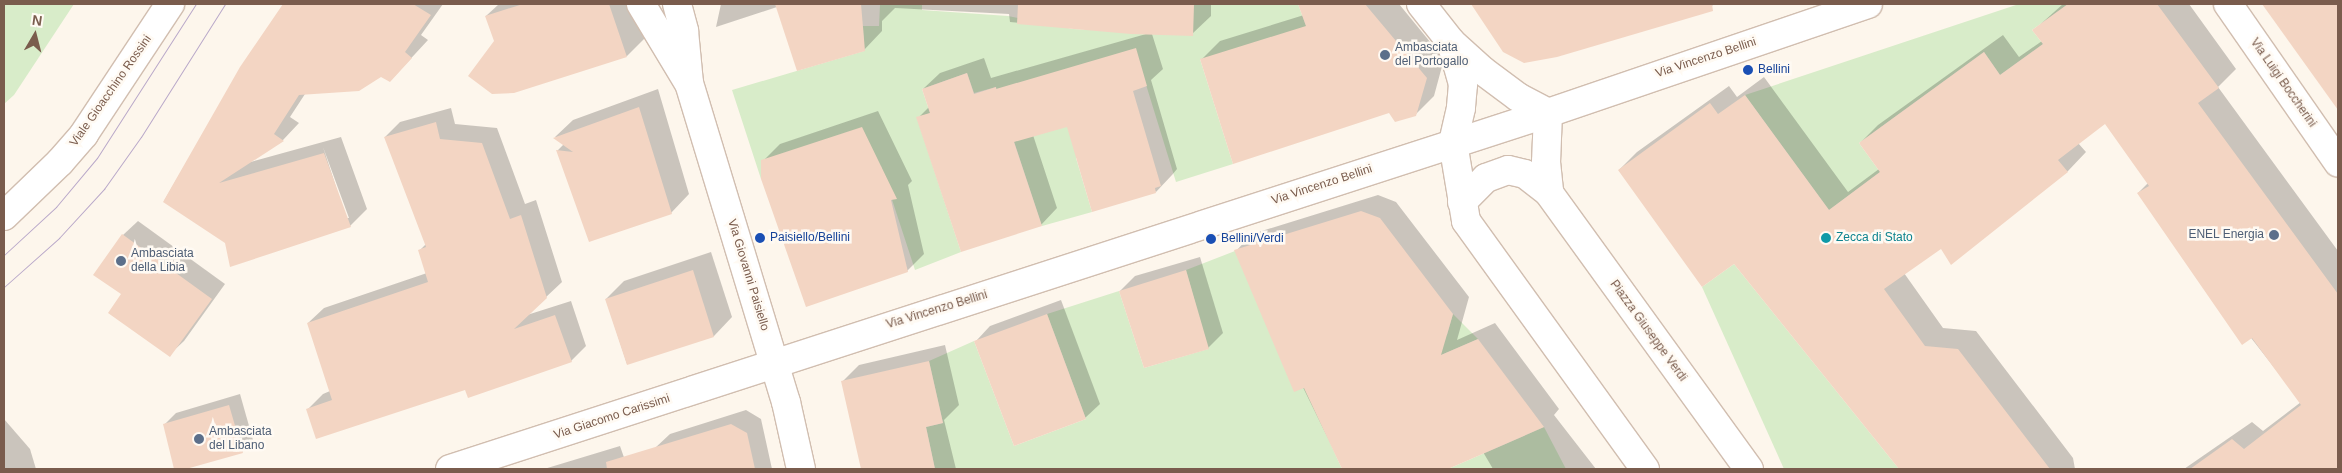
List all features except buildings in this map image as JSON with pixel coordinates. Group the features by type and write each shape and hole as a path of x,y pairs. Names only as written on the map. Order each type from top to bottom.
{"street":[{"name":"Viale Gioacchino Rossini","path":"4,216 60,162 84,134 170,4"},
{"name":"Via Giovanni Paisiello","path":"640,4 689,83"},
{"name":"Via Giovanni Paisiello","path":"677,4 684,31 689,83 775,363 801,469"},
{"path":"1421,4 1451,42 1500,84 1548,113 1546,162 1549,193"},
{"name":"Via Vincenzo Bellini","path":"775,363 1548,113 1868,4"},
{"name":"Via Luigi Boccherini","path":"2228,4 2338,162"},
{"path":"1451,42 1463,95 1453,143 1466,221 1645,469"},
{"name":"Piazza Giuseppe Verdi","path":"1462,202 1486,178 1508,170 1525,174 1549,193 1749,469"},
{"name":"Via Giacomo Carissimi","path":"450,469 775,363"}],"green space":[{"path":"4,4 74,4 14,95 4,104"},
{"path":"880,4 922,4 922,10 1008,16 1073,29 1155,33 1157,4 1298,4 1343,127 1200,59 1233,164 1176,182 1139,62 1089,120 1099,151 1076,158 1092,212 1042,226 996,87 974,93 967,73 922,89 930,113 917,118 961,252 915,270 881,166 761,179 732,90 864,51 863,26 879,26"},
{"path":"2019,4 2068,4 2032,30 2043,44 2000,75 1984,52 1859,143 1880,172 1829,210 1745,95"},
{"path":"1235,251 1383,357 1447,335 1453,314 1478,339 1315,410 1342,469 935,469 926,427 943,423 929,361 974,341 1014,446 1086,419 1047,314 1119,291 1144,368 1208,349 1186,270"},
{"path":"1734,264 1899,469 1784,469 1702,287"},
{"path":"1544,427 1566,469 1448,469"}],"tram line":[{"path":"4,255 56,207 97,158 196,4"},
{"path":"4,287 59,238 104,189 141,137 225,4"}],"place":[{"name":"Ambasciata del Portogallo","path":"1385,55"},
{"name":"Bellini","path":"1748,70"},
{"name":"ENEL Energia","path":"2274,235"},
{"name":"Paisiello/Bellini","path":"760,238"},
{"name":"Zecca di Stato","path":"1826,238"},
{"name":"Bellini/Verdi","path":"1211,239"},
{"name":"Ambasciata della Libia","path":"121,261"},
{"name":"Ambasciata del Libano","path":"199,439"}]}
